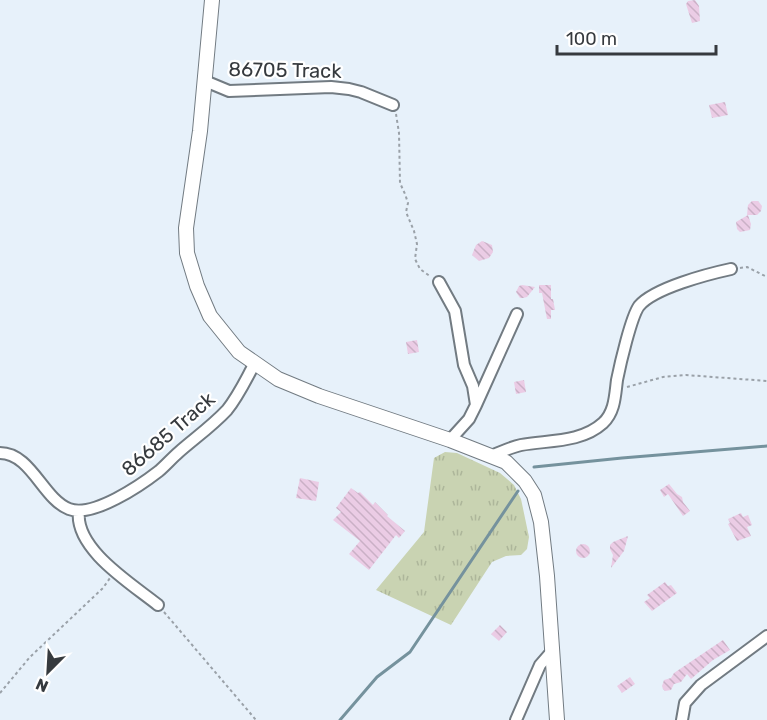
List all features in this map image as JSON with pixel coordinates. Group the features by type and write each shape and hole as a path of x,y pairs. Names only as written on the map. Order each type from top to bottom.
{"street":[{"path":"212,0 201,131 187,218 187,253 197,286 210,316 239,352 278,379 319,396 450,440 506,462 525,481 534,495 541,522 557,720"},
{"name":"86705 Track","path":"205,81 229,91 331,87 348,89 393,105"},
{"path":"491,456 519,445 556,441 584,434 604,422 613,406 632,321 639,306 657,293 731,269"},
{"path":"439,282 455,311 464,365 473,386 476,405"},
{"path":"450,440 469,419 516,314"},
{"name":"86685 Track","path":"79,516 137,487 160,469 222,415 238,396 255,363"},
{"path":"0,453 13,457 26,465 54,499 79,516 83,537 88,544 122,578 158,605"},
{"path":"682,720 685,703 696,690 767,636"},
{"path":"516,720 540,665 553,650"}],"path":[{"path":"393,105 398,118 400,183 408,203 406,212 417,244 415,259 420,269 439,282"},
{"path":"731,269 747,267 767,277"},
{"path":"613,406 627,387 663,377 686,375 767,381"},
{"path":"0,693 30,657 103,588 110,579 107,572"},
{"path":"158,605 256,720"}],"green space":[{"path":"445,452 457,453 500,473 514,485 521,499 529,537 527,549 521,555 506,556 492,562 451,625 376,590 424,532 434,458"}],"building":[{"path":"695,0 699,6 700,21 692,23 686,4 688,1"},
{"path":"725,102 728,115 712,118 709,105"},
{"path":"752,201 758,201 762,206 761,211 757,215 747,215 748,205"},
{"path":"748,215 750,230 740,232 736,222"},
{"path":"482,241 492,245 493,252 489,258 479,261 472,255 476,245"},
{"path":"522,285 535,287 527,297 520,298 516,292"},
{"path":"539,285 551,285 551,299 553,299 555,310 551,310 551,319 547,319 542,293 539,293"},
{"path":"417,340 419,352 408,354 406,342"},
{"path":"524,380 526,392 516,394 514,382"},
{"path":"300,478 319,482 316,501 296,498"},
{"path":"669,484 682,497 690,511 683,516 668,494 664,497 660,490"},
{"path":"351,488 360,492 373,505 375,502 405,531 399,538 396,535 369,570 349,554 360,541 333,520 341,512 336,508"},
{"path":"741,513 743,517 748,515 752,525 747,527 751,536 737,541 728,524 730,523 728,519"},
{"path":"628,536 624,551 611,568 613,555 610,545"},
{"path":"580,544 586,544 590,551 586,558 580,558 576,554 576,548"},
{"path":"665,582 668,586 671,585 677,593 652,611 644,602 650,598 647,595"},
{"path":"500,625 507,632 499,641 491,634"},
{"path":"723,640 730,650 713,660 691,679 687,674 681,682 674,684 671,690 663,689 664,680 671,678 674,673"},
{"path":"630,677 635,684 622,693 617,686"}],"waterway":[{"path":"534,467 767,446"},
{"path":"340,720 377,677 410,652 518,491"}]}
